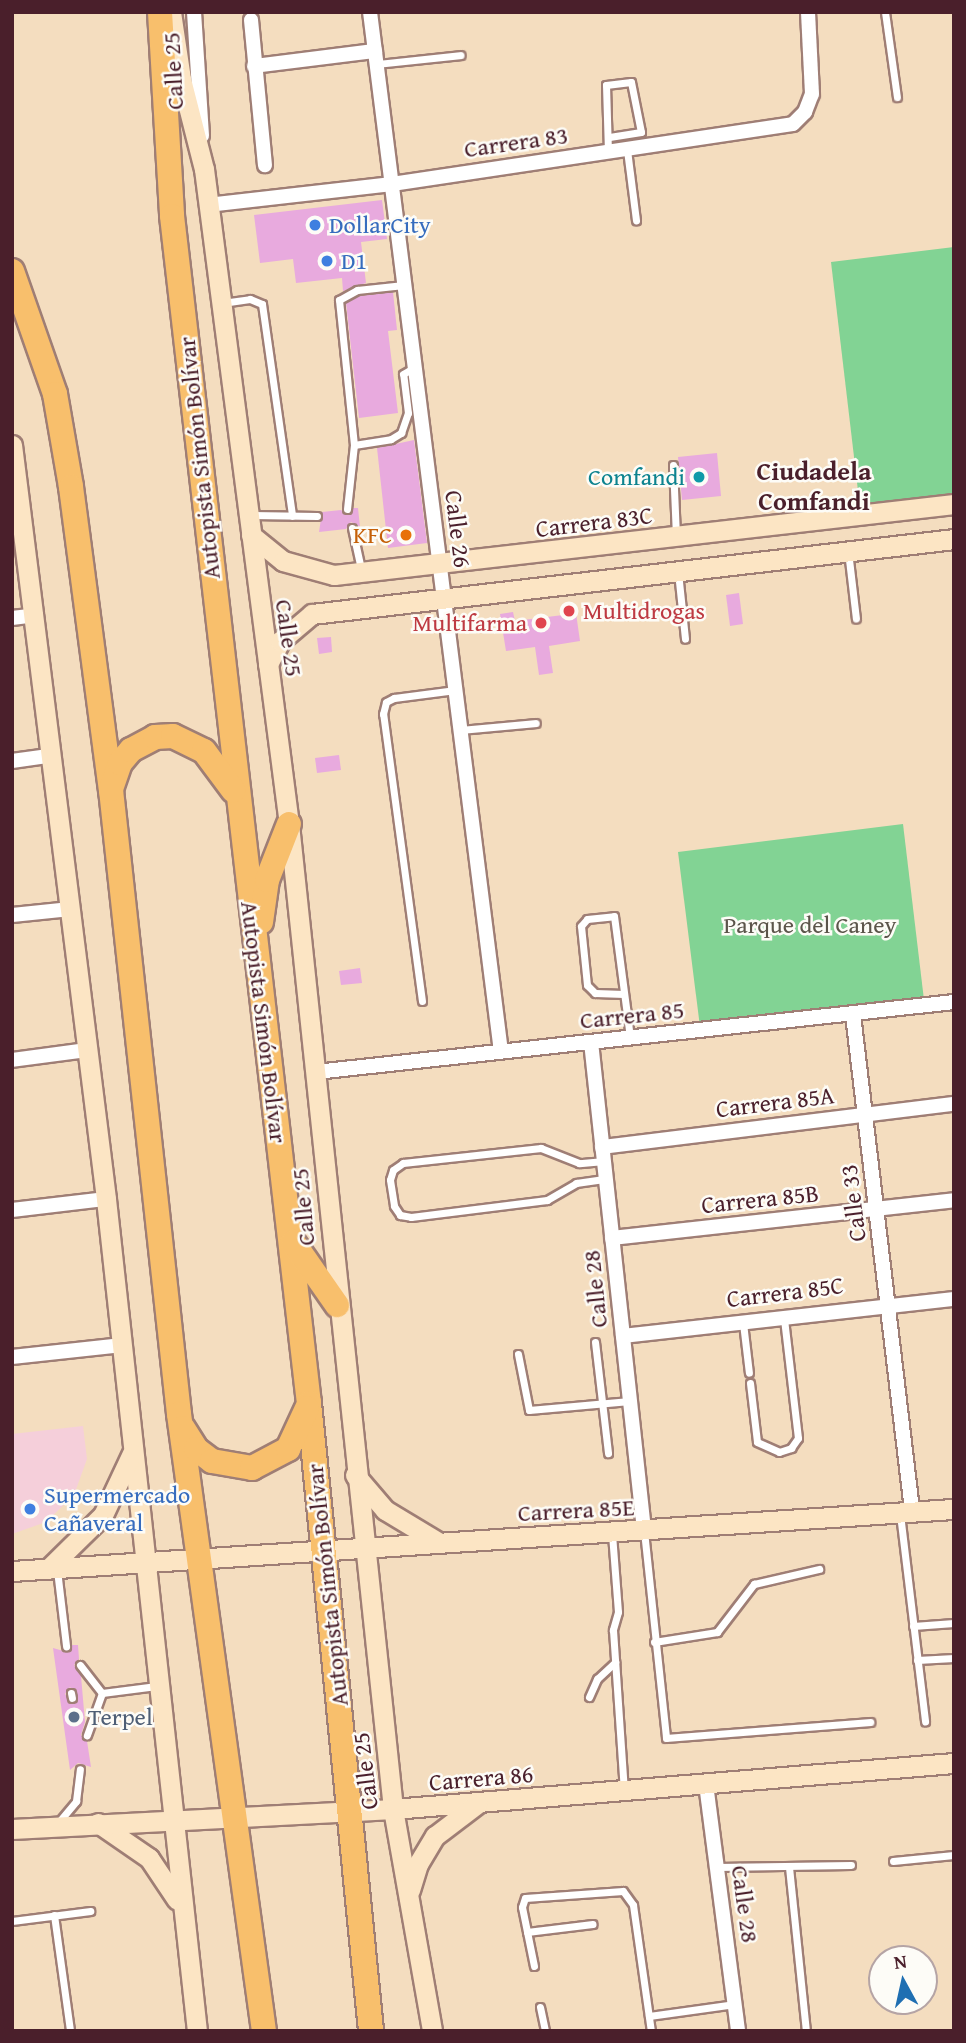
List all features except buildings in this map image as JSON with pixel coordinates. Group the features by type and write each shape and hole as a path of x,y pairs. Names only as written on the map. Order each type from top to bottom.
{"highway":[{"name":"Autopista Simón Bolívar","path":"160,12 172,216 235,793 309,1403 371,2031"},
{"path":"12,271 55,394 111,790 179,1414 264,2031"},
{"path":"111,790 116,771 131,750 155,737 173,736 189,740 210,756 235,793"},
{"path":"258,968 267,880 289,824"},
{"path":"291,1239 337,1305"},
{"path":"179,1414 185,1433 204,1456 242,1469 271,1461 288,1449 300,1431 309,1403"}],"street":[{"name":"Calle 25","path":"171,12 181,79 204,169"},
{"name":"Calle 25","path":"194,12 204,169 289,824 316,1072 337,1305 393,1810 432,2031"},
{"name":"Calle 26","path":"370,12 500,1052"},
{"name":"Carrera 83","path":"208,205 391,184 793,124 805,113 812,94 808,12"},
{"path":"251,20 265,165"},
{"path":"254,66 376,57"},
{"path":"13,456 36,615 49,757 71,909 135,1446 157,1686 197,2031"},
{"name":"Carrera 83C","path":"251,535 283,561 311,571 362,573 954,504"},
{"path":"915,509 904,528 919,543"},
{"path":"833,519 844,524 848,535 842,552"},
{"path":"268,664 280,641 312,614 954,539"},
{"path":"12,618 36,615"},
{"path":"12,761 49,757"},
{"path":"12,915 71,909"},
{"name":"Carrera 85","path":"316,1072 954,1002"},
{"name":"Calle 33","path":"853,1015 888,1305 906,1511"},
{"name":"Calle 28","path":"591,1042 644,1531"},
{"path":"12,1060 87,1050"},
{"name":"Carrera 85A","path":"603,1154 865,1114 954,1104"},
{"path":"12,1210 106,1199"},
{"name":"Carrera 85B","path":"612,1238 954,1200"},
{"name":"Carrera 85C","path":"623,1336 954,1299"},
{"path":"12,1357 122,1345"},
{"path":"52,1569 103,1515 135,1446"},
{"path":"355,1475 385,1510 439,1543"},
{"name":"Carrera 85E","path":"201,1559 954,1509"},
{"path":"12,1571 201,1559"},
{"name":"Carrera 86","path":"12,1829 234,1815 393,1810 954,1763"},
{"name":"Calle 28","path":"706,1784 738,2031"},
{"path":"408,1898 418,1864 435,1836 480,1803"},
{"path":"97,1823 149,1858 170,1885 183,1917"}],"lane":[{"path":"885,12 897,97"},
{"path":"376,57 461,55"},
{"path":"608,152 606,92 612,82 634,86 643,147"},
{"path":"609,137 640,132"},
{"path":"627,150 636,220"},
{"path":"347,509 354,446 339,300 357,290 404,285"},
{"path":"220,303 250,299 262,304 292,516"},
{"path":"354,446 391,439 401,433 408,413 403,374 415,367"},
{"path":"673,466 677,537"},
{"path":"248,514 317,516"},
{"path":"352,528 362,573"},
{"path":"842,552 856,619"},
{"path":"678,571 685,639"},
{"path":"422,1000 383,714 386,702 394,698 455,690"},
{"path":"460,730 536,723"},
{"path":"624,994 595,993 587,985 581,926 587,919 614,916 630,1038"},
{"path":"603,1154 579,1163 541,1148 403,1163 393,1170 390,1180 394,1206 400,1215 411,1217 547,1200 576,1182 606,1179"},
{"path":"750,1383 757,1442 779,1452 791,1448 798,1438 784,1318"},
{"path":"743,1322 749,1373"},
{"path":"595,1342 608,1453"},
{"path":"518,1354 530,1410 630,1401"},
{"path":"906,1511 914,1626 925,1722"},
{"path":"644,1531 666,1738 870,1722"},
{"path":"612,1533 618,1612 613,1630 625,1790"},
{"path":"52,1569 66,1646"},
{"path":"654,1642 717,1632 754,1584 820,1569"},
{"path":"914,1626 954,1623"},
{"path":"918,1660 954,1658"},
{"path":"589,1697 597,1679 615,1662"},
{"path":"80,1665 102,1693"},
{"path":"102,1693 157,1686"},
{"path":"87,1735 102,1693"},
{"path":"55,1826 76,1801 80,1769"},
{"path":"892,1861 954,1855"},
{"path":"717,1867 851,1865"},
{"path":"789,1867 806,2031"},
{"path":"534,1966 522,1907 525,1898 623,1891 633,1905 651,2031"},
{"path":"12,1921 90,1911"},
{"path":"54,1915 70,2031"},
{"path":"527,1933 593,1924"},
{"path":"649,2016 735,2004"},
{"path":"540,2007 545,2031"}],"shaded area":[{"path":"83,1426 87,1459 74,1495 46,1522 12,1534 12,1434"}],"green space":[{"path":"954,247 954,504 861,516 831,262"},
{"name":"Parque del Caney","path":"903,824 924,1000 700,1027 678,852"}],"place":[{"name":"DollarCity","path":"315,225"},
{"name":"D1","path":"327,261"},
{"name":"Comfandi","path":"699,477"},
{"name":"KFC","path":"406,535"},
{"name":"Multidrogas","path":"569,611"},
{"name":"Multifarma","path":"541,623"},
{"name":"Supermercado Cañaveral","path":"30,1509"},
{"name":"Terpel","path":"74,1717"}],"district":[{"name":"Ciudadela Comfandi","path":"814,486"}]}
